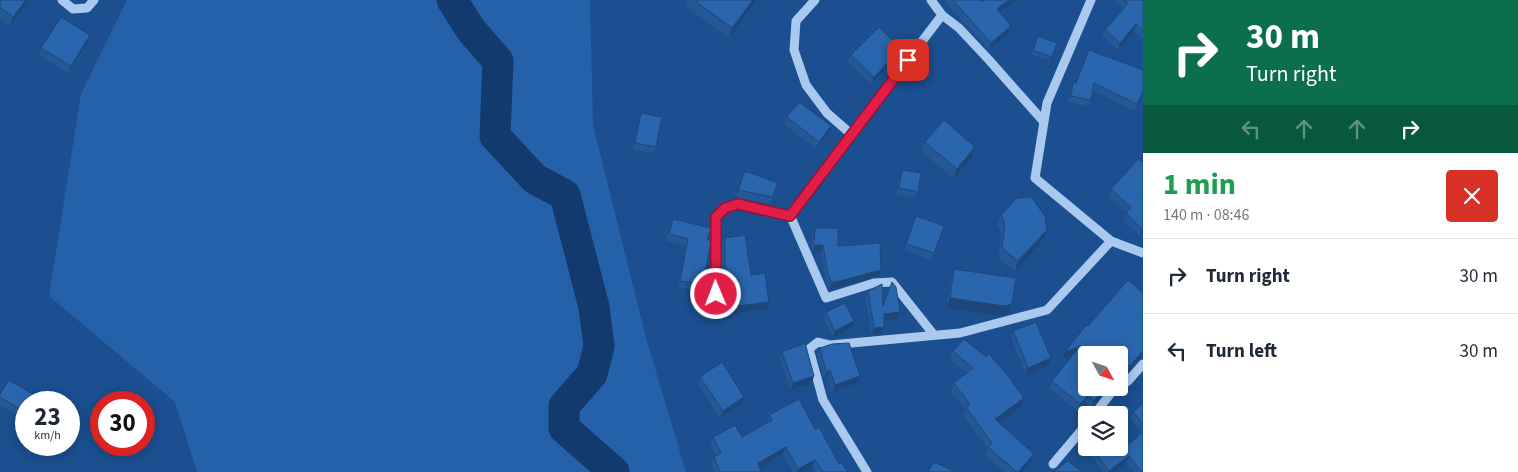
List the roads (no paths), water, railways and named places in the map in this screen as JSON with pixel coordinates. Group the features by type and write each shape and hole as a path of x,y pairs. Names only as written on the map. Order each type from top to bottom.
{"street":[{"path":"62,0 73,9 87,8 94,0"},
{"path":"815,0 796,21 794,50 806,85 827,113 851,134"},
{"path":"931,0 942,15 959,28 1044,122"},
{"path":"1091,0 1047,103 1035,178 1111,240 1143,253"},
{"path":"790,216 942,15"},
{"path":"716,294 716,217 725,208 738,204 790,216"},
{"path":"790,216 826,298 874,283 892,282 934,335"},
{"path":"867,472 823,400 809,349 818,342 830,345 960,333 1046,310 1111,240"},
{"path":"1128,381 1143,364"},
{"path":"1102,406 1110,396"},
{"path":"1053,464 1078,434"}],"waterway":[{"path":"452,0 471,30 498,61 495,136 535,179 565,195 594,307 599,346 592,374 564,406 564,428 614,472"}]}
